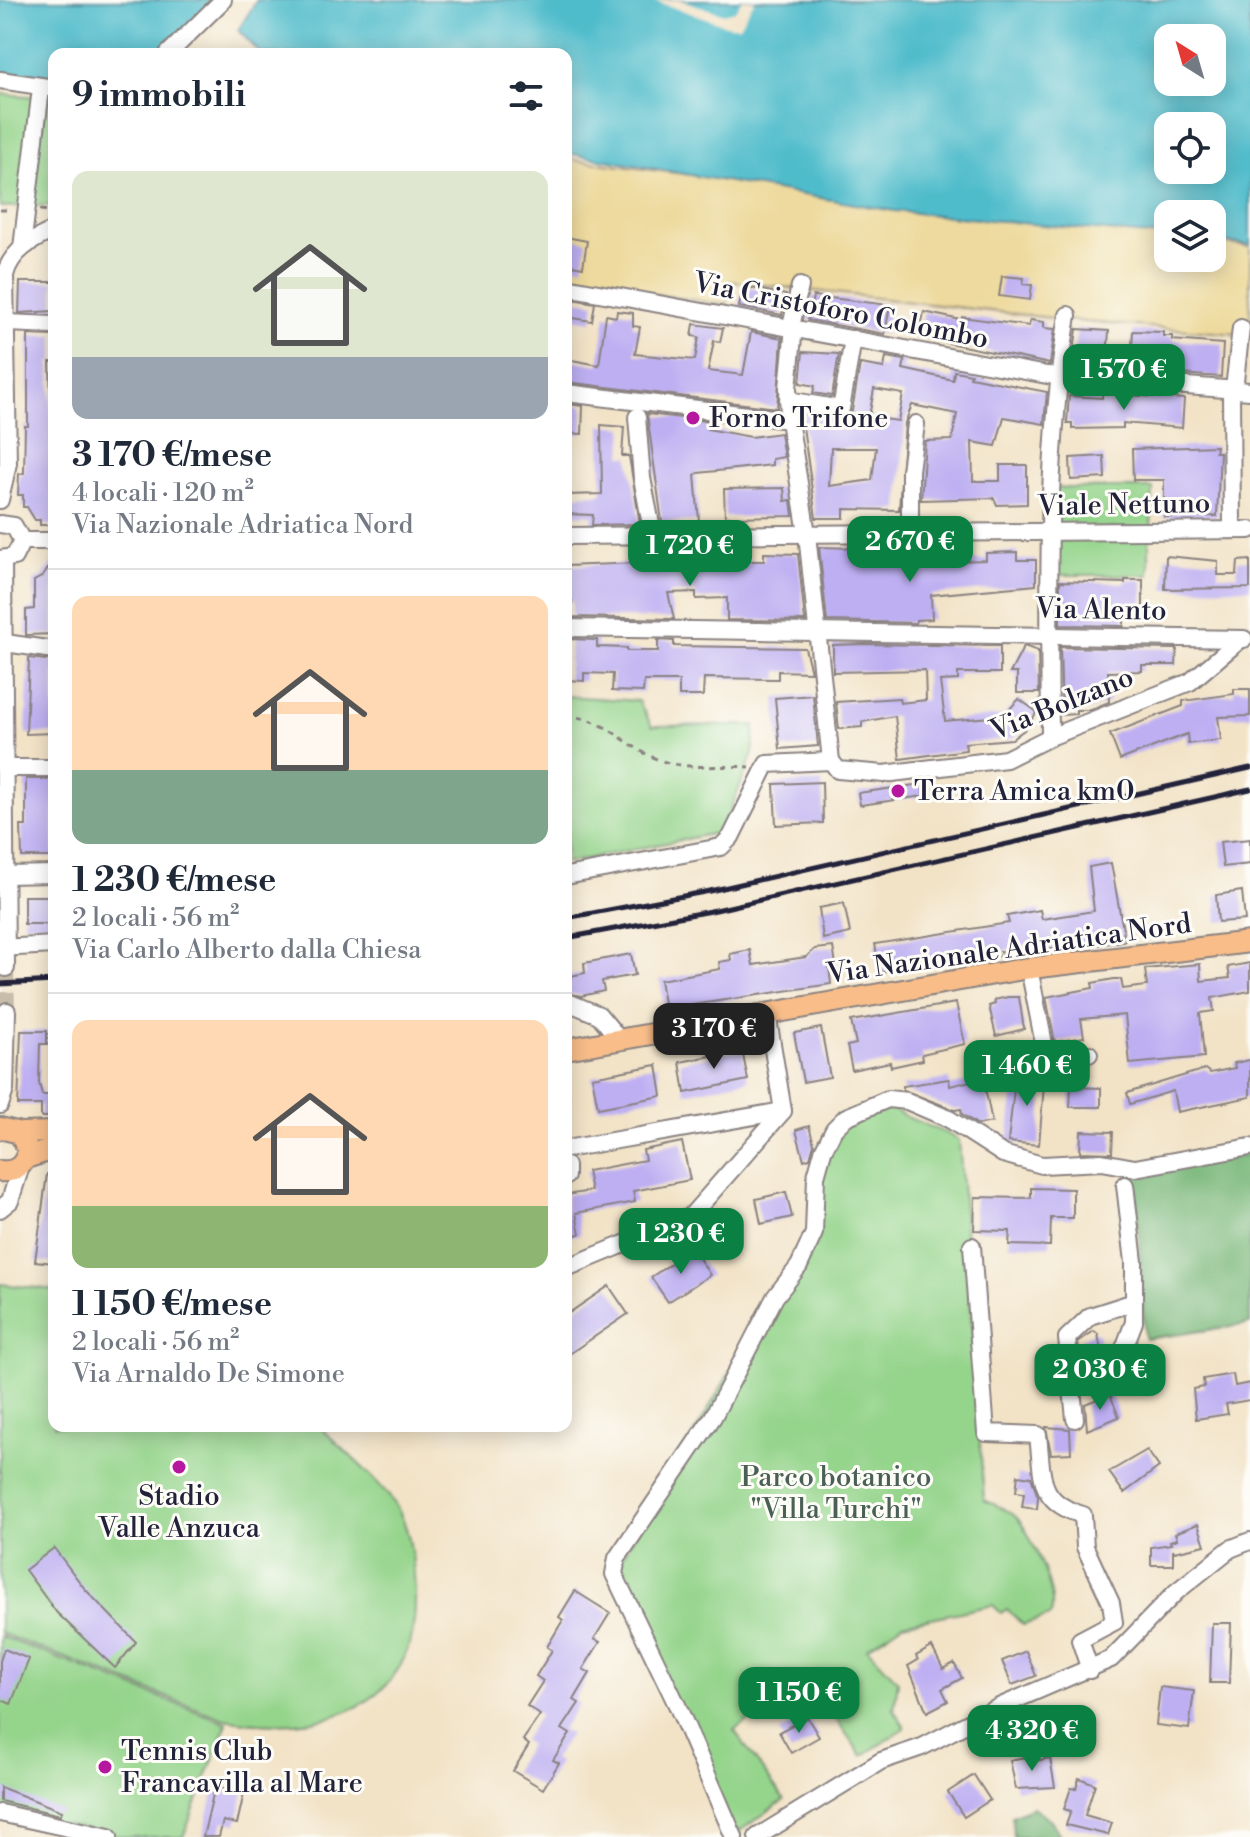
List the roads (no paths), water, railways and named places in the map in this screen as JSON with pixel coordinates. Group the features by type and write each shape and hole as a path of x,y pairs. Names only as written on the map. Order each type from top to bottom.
{"main road":[{"name":"Via Nazionale Adriatica Nord","path":"572,1048 1029,968 1250,942"},
{"name":"Via Nazionale Adriatica Nord","path":"1223,947 1250,953"},
{"path":"11,1130 48,1132"},
{"path":"11,1130 28,1144 24,1162"},
{"path":"0,1171 10,1171 48,1152"}],"street":[{"path":"174,48 223,0"},
{"path":"0,80 48,88 22,248"},
{"path":"0,500 8,463 8,265 22,248 48,233"},
{"path":"572,875 721,847 731,837 767,764 831,761 807,534 789,420 792,327 800,286"},
{"name":"Via Cristoforo Colombo","path":"572,288 1061,377 1238,390"},
{"path":"1050,737 1049,532 1068,315"},
{"path":"7,323 48,325"},
{"path":"1232,530 1241,328"},
{"path":"788,400 841,409 853,339"},
{"path":"572,394 636,405 789,420"},
{"path":"637,417 642,478 653,535"},
{"path":"910,533 910,471 916,424"},
{"path":"0,524 14,526 22,541"},
{"name":"Viale Nettuno","path":"572,536 1250,530"},
{"path":"22,541 48,541"},
{"path":"6,968 3,948 2,719 5,643 1,560 14,557 22,541"},
{"name":"Via Alento","path":"572,628 1245,639"},
{"name":"Via Bolzano","path":"831,761 838,770 884,774 1006,759 1050,737 1190,682 1245,639"},
{"path":"5,643 48,649"},
{"path":"4,768 48,768"},
{"path":"5,875 48,874"},
{"path":"3,948 48,945"},
{"path":"1029,968 1046,1054 1089,1054"},
{"path":"7,1011 2,1098 11,1130"},
{"path":"572,1012 599,1015 619,1039"},
{"path":"767,1013 783,1111"},
{"path":"734,1837 677,1705 637,1620 618,1588 614,1574 617,1558 713,1417 775,1297 799,1266 814,1233 816,1176 823,1151 834,1129 846,1117 881,1101 907,1101 926,1108 1003,1154 1042,1165 1102,1162 1135,1168 1250,1147"},
{"path":"572,1148 783,1111"},
{"path":"572,1265 671,1224 760,1125 783,1111"},
{"path":"0,1209 10,1201 24,1162"},
{"path":"1123,1351 1134,1322 1134,1262 1125,1185"},
{"path":"972,1246 986,1433 1038,1435 1048,1495 1056,1506 1083,1515 1085,1547 1111,1603 1114,1622 1080,1640 1090,1670"},
{"path":"1075,1419 1067,1338 1090,1316 1134,1302"},
{"path":"757,1837 881,1761 1111,1659 1202,1571 1230,1549 1250,1541"},
{"path":"0,1813 109,1837"}],"water":[{"path":"0,0 214,0 167,48 48,48 48,79 0,72"},
{"path":"257,0 1250,0 1250,245 1226,242 1226,200 1154,200 1154,236 894,211 572,154 572,48 255,48 238,30"}],"tunnel":[{"path":"6,968 7,1011"}],"railway":[{"path":"572,917 710,891 1250,768"},
{"path":"572,937 716,910 1250,789"},
{"path":"0,984 48,981"}],"place":[{"name":"Forno Trifone","path":"693,418"},
{"name":"Terra Amica km0","path":"898,791"},
{"name":"Stadio Valle Anzuca","path":"179,1467"},
{"name":"Tennis Club Francavilla al Mare","path":"105,1767"}],"park label":[{"name":"Parco botanico \"Villa Turchi\"","path":"836,1493"}]}
